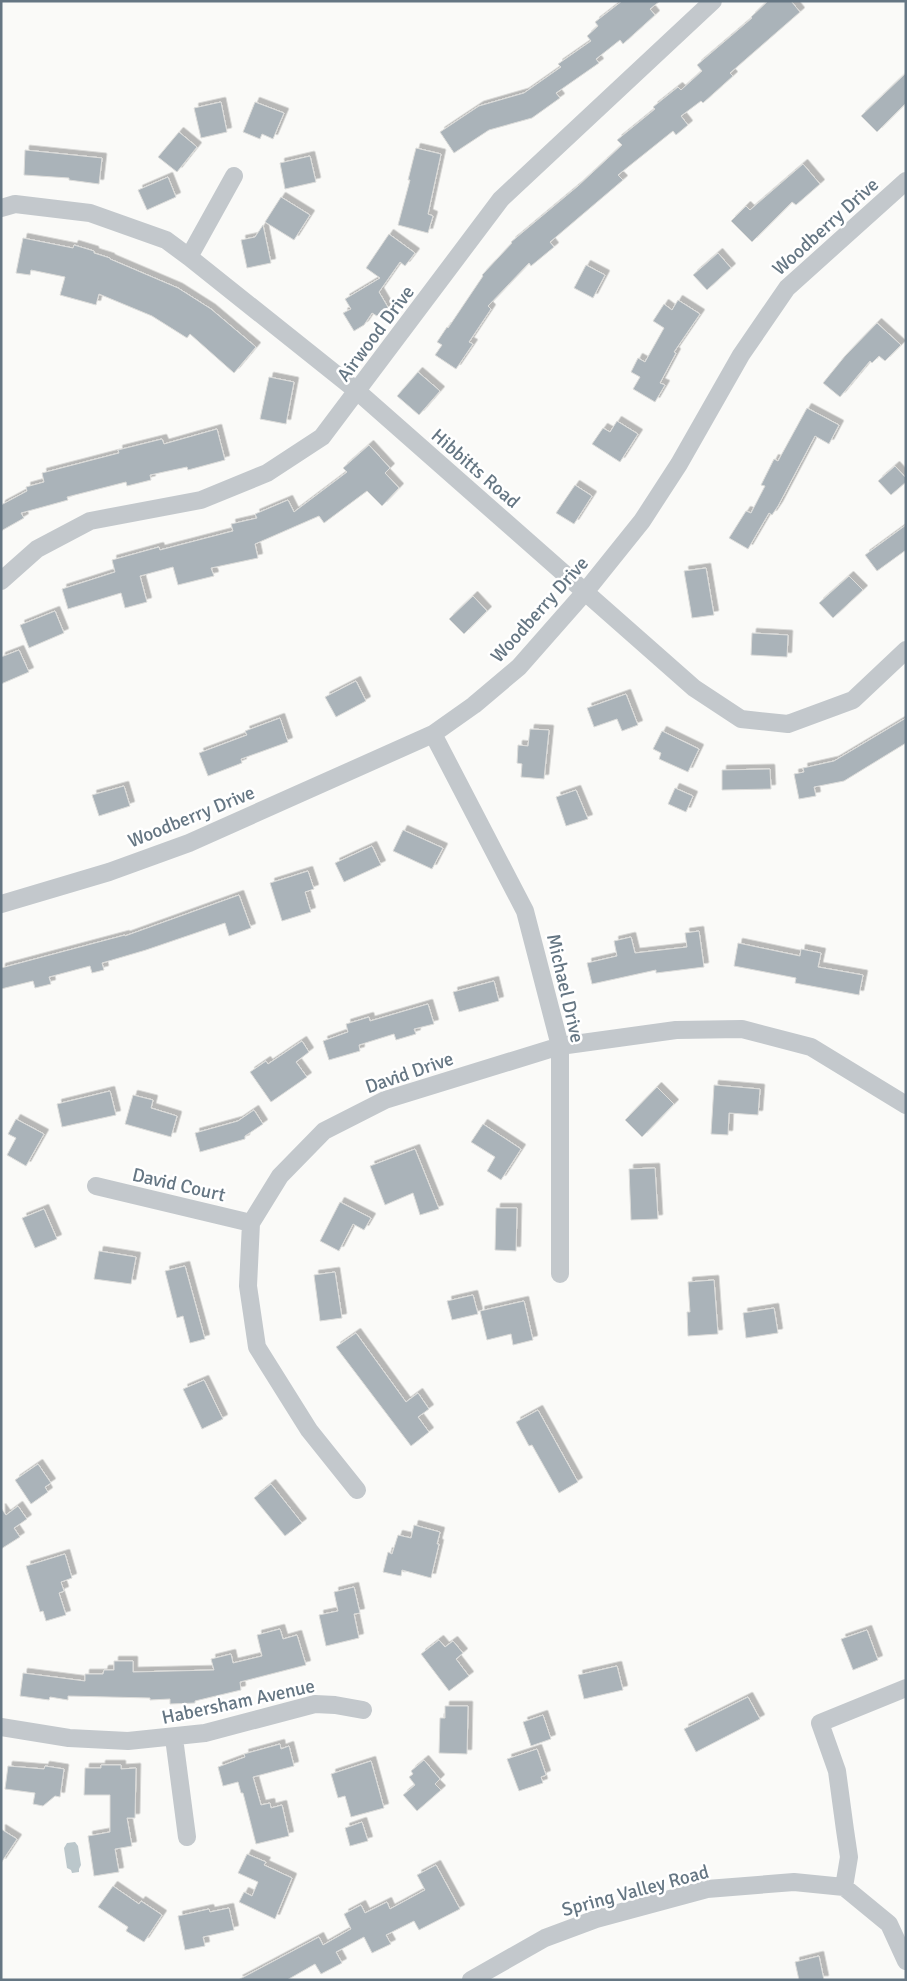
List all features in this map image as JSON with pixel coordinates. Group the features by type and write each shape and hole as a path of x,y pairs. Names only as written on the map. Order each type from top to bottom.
{"street":[{"name":"Airwood Drive","path":"1,581 37,549 90,521 201,500 267,473 322,437 502,199 713,1"},
{"path":"189,257 234,176"},
{"name":"Woodberry Drive","path":"1,904 109,872 189,843 433,734 474,705 519,667 585,592 642,520 679,464 741,355 787,288 906,181"},
{"name":"Hibbitts Road","path":"1,208 15,204 90,214 166,240 357,391 694,688 741,719 788,724 852,700 906,650"},
{"name":"Michael Drive","path":"433,734 526,912 560,1046 560,1274"},
{"name":"David Drive","path":"357,1490 309,1430 257,1347 248,1286 251,1222 280,1176 324,1130 385,1100 560,1046 676,1030 742,1029 811,1047 906,1105"},
{"name":"David Court","path":"96,1186 251,1222"},
{"path":"906,1688 820,1723 837,1771 846,1830 849,1857 844,1887 889,1924 906,1961"},
{"name":"Habersham Avenue","path":"1,1727 69,1738 128,1741 174,1738 239,1726 315,1704 336,1705 363,1710"},
{"path":"174,1738 187,1837"},
{"name":"Spring Valley Road","path":"471,1980 545,1938 596,1919 707,1890 794,1882 844,1887"}],"shaded area":[{"path":"75,1842 78,1846 81,1865 79,1872 72,1873 67,1868 64,1848 67,1843"}],"building":[{"path":"622,1 660,1 650,9 655,15 623,44 620,40 596,59 599,63 556,93 560,98 532,118 489,130 454,153 440,132 479,106 524,93 561,67 558,64 591,41 587,36 598,26 595,22"},
{"path":"768,1 791,1 800,12 730,73 733,76 703,103 701,101 681,116 688,125 676,135 673,131 618,175 623,180 550,242 554,247 531,266 529,263 488,306 491,309 469,342 473,344 456,369 435,355 442,345 437,342 447,327 482,275 511,242 578,186 622,145 617,140 655,109 653,107 678,87 681,90 702,71 697,65 752,18"},
{"path":"906,73 906,103 877,132 861,116"},
{"path":"221,102 227,132 201,138 194,108"},
{"path":"255,102 284,113 273,139 262,134 260,139 243,132"},
{"path":"179,132 197,147 177,172 158,157"},
{"path":"416,148 441,154 428,214 433,216 428,233 398,225"},
{"path":"25,150 102,158 99,184 69,180 69,178 24,175"},
{"path":"310,156 316,182 285,189 280,163"},
{"path":"803,164 820,184 796,205 792,202 752,242 731,221 746,206 750,210"},
{"path":"168,177 176,197 147,210 138,190"},
{"path":"281,197 310,215 294,240 265,222"},
{"path":"263,225 271,263 247,268 241,240 255,237"},
{"path":"389,234 415,253 405,266 400,262 379,292 389,309 377,316 372,313 364,325 354,331 343,313 351,309 345,299 380,278 366,268"},
{"path":"23,238 73,248 74,245 94,251 94,253 110,258 178,288 211,309 256,347 234,373 190,334 187,338 152,316 99,294 96,305 60,295 65,277 31,270 30,275 16,273"},
{"path":"718,253 731,268 707,290 693,275"},
{"path":"586,265 605,275 593,298 574,288"},
{"path":"678,300 700,314 674,352 676,353 660,383 665,385 655,402 633,389 640,377 631,372 638,358 645,362 664,328 653,321 664,304 672,310"},
{"path":"877,323 901,345 885,361 879,356 872,363 870,361 840,397 823,383 845,356"},
{"path":"418,372 440,391 419,415 397,396"},
{"path":"269,377 294,382 286,424 260,419"},
{"path":"807,408 839,425 829,444 815,436 778,506 772,515 769,513 748,549 729,538 746,511 751,513 765,486 761,485 774,459 778,461"},
{"path":"617,421 638,434 620,462 592,444 603,428 610,432"},
{"path":"217,429 225,460 188,470 187,467 150,475 151,480 127,486 126,482 67,497 68,500 21,513 24,518 1,531 1,505 27,491 26,487 44,482 42,473 119,453 118,450 162,439 164,444"},
{"path":"369,445 390,468 385,473 399,488 382,506 367,491 324,523 319,516 255,544 258,558 211,568 214,576 178,585 173,567 140,576 147,602 125,608 121,593 68,609 62,589 115,572 112,560 159,547 160,550 233,531 231,524 257,518 255,514 288,500 294,512 347,472 343,468"},
{"path":"895,466 906,478 906,482 891,495 878,481"},
{"path":"575,485 592,496 574,524 556,513"},
{"path":"906,525 906,550 877,571 865,555"},
{"path":"706,568 714,615 692,618 684,571"},
{"path":"849,576 863,590 833,618 819,603"},
{"path":"473,596 487,611 464,634 449,619"},
{"path":"55,611 64,633 29,648 20,625"},
{"path":"752,633 788,635 787,657 751,655"},
{"path":"19,650 29,672 1,684 1,657"},
{"path":"356,681 366,701 336,717 325,697"},
{"path":"626,694 638,725 622,731 617,719 594,727 587,708"},
{"path":"280,718 288,742 241,759 242,763 208,776 199,753 247,735 245,731"},
{"path":"906,718 906,743 844,781 814,787 816,796 799,799 794,774 804,772 803,768 834,761"},
{"path":"530,729 549,730 544,779 521,777 522,764 517,763 518,745 528,746"},
{"path":"662,731 699,749 688,772 659,759 661,753 653,749"},
{"path":"770,769 771,789 722,790 722,770"},
{"path":"124,786 130,806 99,816 92,795"},
{"path":"675,788 693,796 686,812 668,804"},
{"path":"576,790 588,819 566,826 556,797"},
{"path":"403,830 443,848 432,869 393,851"},
{"path":"372,846 381,865 344,882 335,863"},
{"path":"308,871 314,889 305,892 311,912 282,921 270,883"},
{"path":"239,895 251,928 229,936 225,923 102,963 104,970 92,973 90,966 49,977 51,984 35,988 33,981 1,989 1,968 125,936"},
{"path":"699,931 704,967 656,973 656,970 592,984 587,963 617,956 614,941 631,937 635,953 687,947 685,933"},
{"path":"738,943 800,956 801,949 821,953 818,967 863,975 859,995 795,983 796,978 734,966"},
{"path":"494,981 499,1001 459,1012 453,992"},
{"path":"428,1004 434,1024 414,1029 416,1034 396,1040 394,1034 359,1045 360,1051 329,1060 323,1041 348,1032 346,1024 369,1017 370,1021"},
{"path":"302,1041 309,1052 296,1062 307,1077 271,1102 250,1072 266,1061 268,1064"},
{"path":"714,1085 760,1089 758,1115 729,1113 728,1135 711,1134"},
{"path":"657,1087 674,1104 642,1137 625,1120"},
{"path":"110,1091 116,1115 62,1127 57,1104"},
{"path":"133,1095 153,1100 151,1108 177,1116 171,1137 125,1124"},
{"path":"254,1110 263,1124 245,1136 245,1139 200,1152 195,1133 238,1121"},
{"path":"16,1119 44,1134 26,1166 7,1155 16,1138 8,1134"},
{"path":"483,1124 521,1149 501,1180 487,1171 495,1157 471,1142"},
{"path":"415,1149 439,1209 420,1215 413,1193 385,1205 370,1166"},
{"path":"655,1168 658,1219 631,1220 629,1169"},
{"path":"340,1202 371,1218 364,1230 353,1224 339,1251 320,1241"},
{"path":"496,1208 517,1208 516,1251 495,1250"},
{"path":"44,1209 57,1239 35,1248 22,1218"},
{"path":"99,1251 136,1257 131,1284 94,1279"},
{"path":"185,1266 205,1339 190,1343 183,1316 177,1318 165,1271"},
{"path":"335,1272 342,1318 320,1321 314,1275"},
{"path":"714,1280 718,1334 688,1336 687,1312 690,1312 688,1282"},
{"path":"473,1295 478,1314 452,1320 447,1301"},
{"path":"524,1301 533,1340 513,1345 511,1334 487,1340 480,1311"},
{"path":"774,1308 778,1333 746,1338 743,1313"},
{"path":"356,1333 406,1402 418,1393 429,1409 418,1417 429,1432 411,1446 336,1347"},
{"path":"204,1380 223,1419 202,1429 183,1389"},
{"path":"538,1410 578,1482 559,1493 532,1445 529,1446 516,1422"},
{"path":"38,1464 51,1483 45,1487 48,1492 31,1504 15,1480"},
{"path":"271,1484 302,1523 285,1536 254,1498"},
{"path":"18,1506 27,1519 14,1528 20,1537 1,1549 1,1508 6,1515"},
{"path":"414,1525 440,1532 431,1578 402,1570 401,1576 383,1572 388,1552 392,1554 398,1535 411,1538"},
{"path":"65,1554 72,1578 61,1582 64,1591 59,1593 66,1615 46,1621 43,1611 40,1612 26,1566"},
{"path":"354,1587 360,1613 354,1614 359,1638 326,1646 319,1615 338,1611 334,1592"},
{"path":"280,1629 283,1639 297,1635 306,1665 240,1682 241,1690 195,1701 195,1703 170,1704 170,1699 150,1700 150,1698 68,1696 68,1700 50,1697 49,1700 20,1696 23,1673 85,1681 85,1674 103,1674 104,1670 114,1670 114,1661 133,1661 133,1672 214,1670 211,1659 231,1654 233,1663 262,1656 257,1635"},
{"path":"867,1630 878,1660 853,1670 841,1639"},
{"path":"439,1640 445,1647 453,1641 463,1653 456,1659 469,1676 449,1691 421,1654"},
{"path":"617,1666 623,1690 584,1699 578,1675"},
{"path":"748,1697 760,1719 696,1752 684,1729"},
{"path":"445,1706 468,1706 467,1754 439,1753 440,1718 445,1718"},
{"path":"543,1715 551,1739 531,1746 523,1722"},
{"path":"280,1744 281,1749 289,1746 294,1766 253,1777 261,1805 270,1803 271,1808 282,1805 289,1836 256,1844 243,1793 241,1793 238,1782 223,1786 218,1767 245,1757 244,1754"},
{"path":"537,1749 546,1775 541,1777 543,1783 519,1791 507,1759"},
{"path":"424,1760 440,1779 435,1784 441,1790 417,1811 403,1795 415,1785 409,1777 413,1774 411,1771"},
{"path":"371,1761 384,1808 351,1817 345,1796 338,1798 331,1774"},
{"path":"101,1765 121,1765 121,1769 136,1768 135,1818 127,1818 132,1846 115,1849 119,1872 94,1876 88,1836 110,1832 110,1795 84,1795 85,1768 101,1768"},
{"path":"8,1766 44,1769 45,1766 64,1769 60,1797 55,1796 43,1806 33,1804 35,1793 5,1789"},
{"path":"362,1822 368,1841 350,1846 345,1828"},
{"path":"1,1829 17,1839 1,1863"},
{"path":"247,1854 266,1862 264,1865 292,1878 275,1919 239,1902 244,1892 252,1896 258,1882 238,1873"},
{"path":"436,1865 460,1909 419,1930 414,1921 386,1935 391,1944 372,1953 364,1937 336,1952 342,1963 321,1974 315,1964 287,1980 238,1980 319,1937 323,1945 351,1929 344,1914 361,1905 365,1913 387,1902 390,1909 425,1890 417,1875"},
{"path":"113,1886 139,1904 141,1901 162,1915 144,1942 126,1931 128,1927 98,1907"},
{"path":"229,1908 234,1930 203,1937 205,1946 185,1950 178,1916 209,1909 210,1912"},
{"path":"819,1956 824,1980 799,1980 795,1962"}]}
